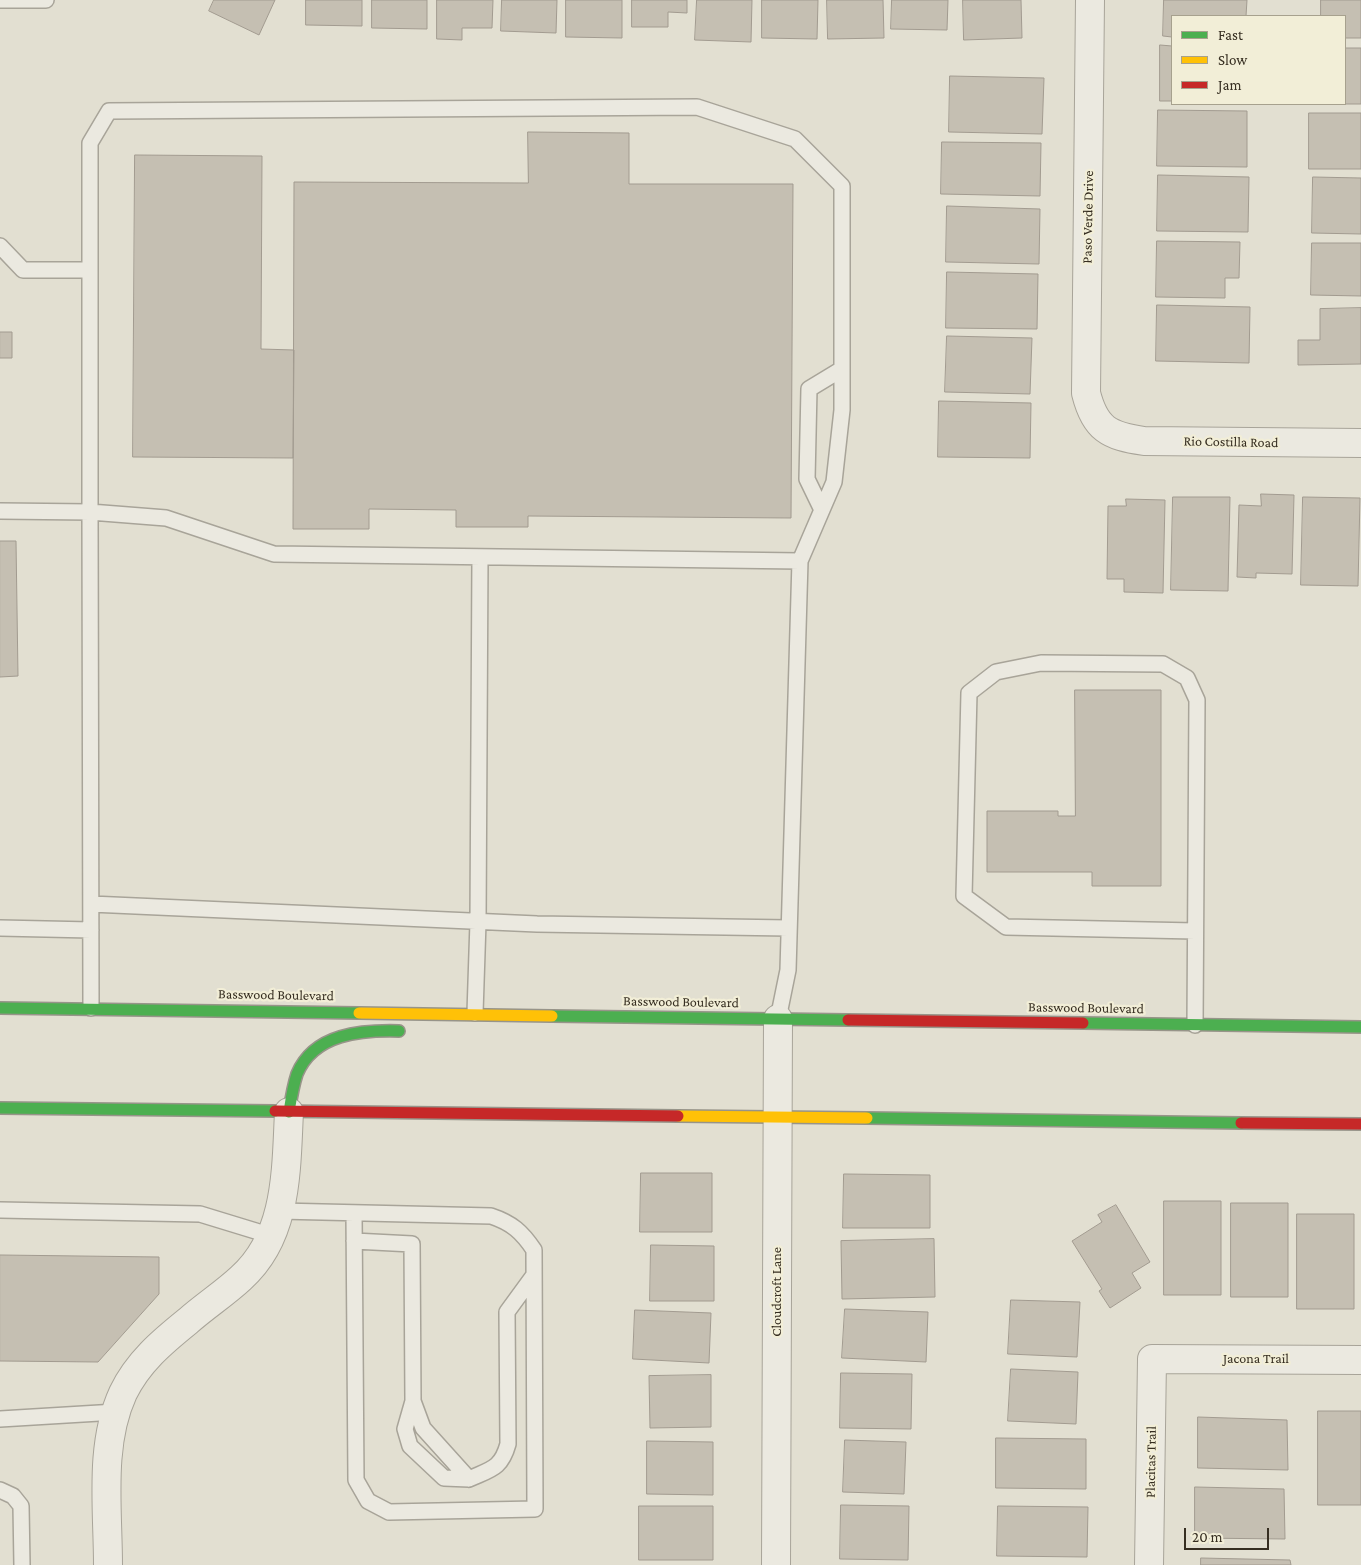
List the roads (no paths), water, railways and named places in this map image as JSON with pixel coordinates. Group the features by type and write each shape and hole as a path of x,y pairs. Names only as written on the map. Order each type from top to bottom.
{"main road":[{"name":"Basswood Boulevard","path":"0,1008 436,1012 1361,1027"},
{"path":"289,1112 295,1081 300,1068 322,1045 338,1036 363,1030 400,1031 436,1012"},
{"path":"0,1108 1361,1124"}],"street":[{"name":"Paso Verde Drive","path":"1090,0 1086,393 1091,412 1104,429"},
{"name":"Rio Costilla Road","path":"1104,429 1121,438 1144,441 1361,443"},
{"name":"Cloudcroft Lane","path":"776,1565 778,1019"},
{"path":"108,1565 108,1466 110,1436 116,1412 132,1378 155,1348 242,1277 259,1257 272,1236 284,1190 289,1112"},
{"name":"Jacona Trail","path":"1152,1359 1361,1360"},
{"name":"Placitas Trail","path":"1149,1565 1152,1359"}],"lane":[{"path":"0,0 46,0"},
{"path":"91,1008 90,144 109,111 697,107 795,139 842,186 842,410 834,482 800,561 788,970 778,1019"},
{"path":"0,246 23,270 90,270"},
{"path":"822,510 807,480 809,389 842,369"},
{"path":"0,511 90,512 166,518 274,554 800,561"},
{"path":"475,1013 478,922 480,557"},
{"path":"1195,1025 1196,931 1197,700 1187,678 1163,664 1041,663 996,672 969,693 964,896 1006,927 1196,931"},
{"path":"91,904 478,922 788,928"},
{"path":"0,928 91,930"},
{"path":"0,1210 200,1214 272,1236"},
{"path":"280,1211 491,1216 508,1222 521,1231 534,1250 535,1509 390,1512 368,1501 356,1480 354,1214"},
{"path":"354,1242 412,1244 414,1401 423,1428 469,1478"},
{"path":"414,1401 405,1429 410,1446 444,1478 469,1478 496,1467 504,1459 508,1444 507,1312 534,1275"},
{"path":"0,1419 116,1412"},
{"path":"0,1490 13,1496 21,1506 22,1565"}]}
